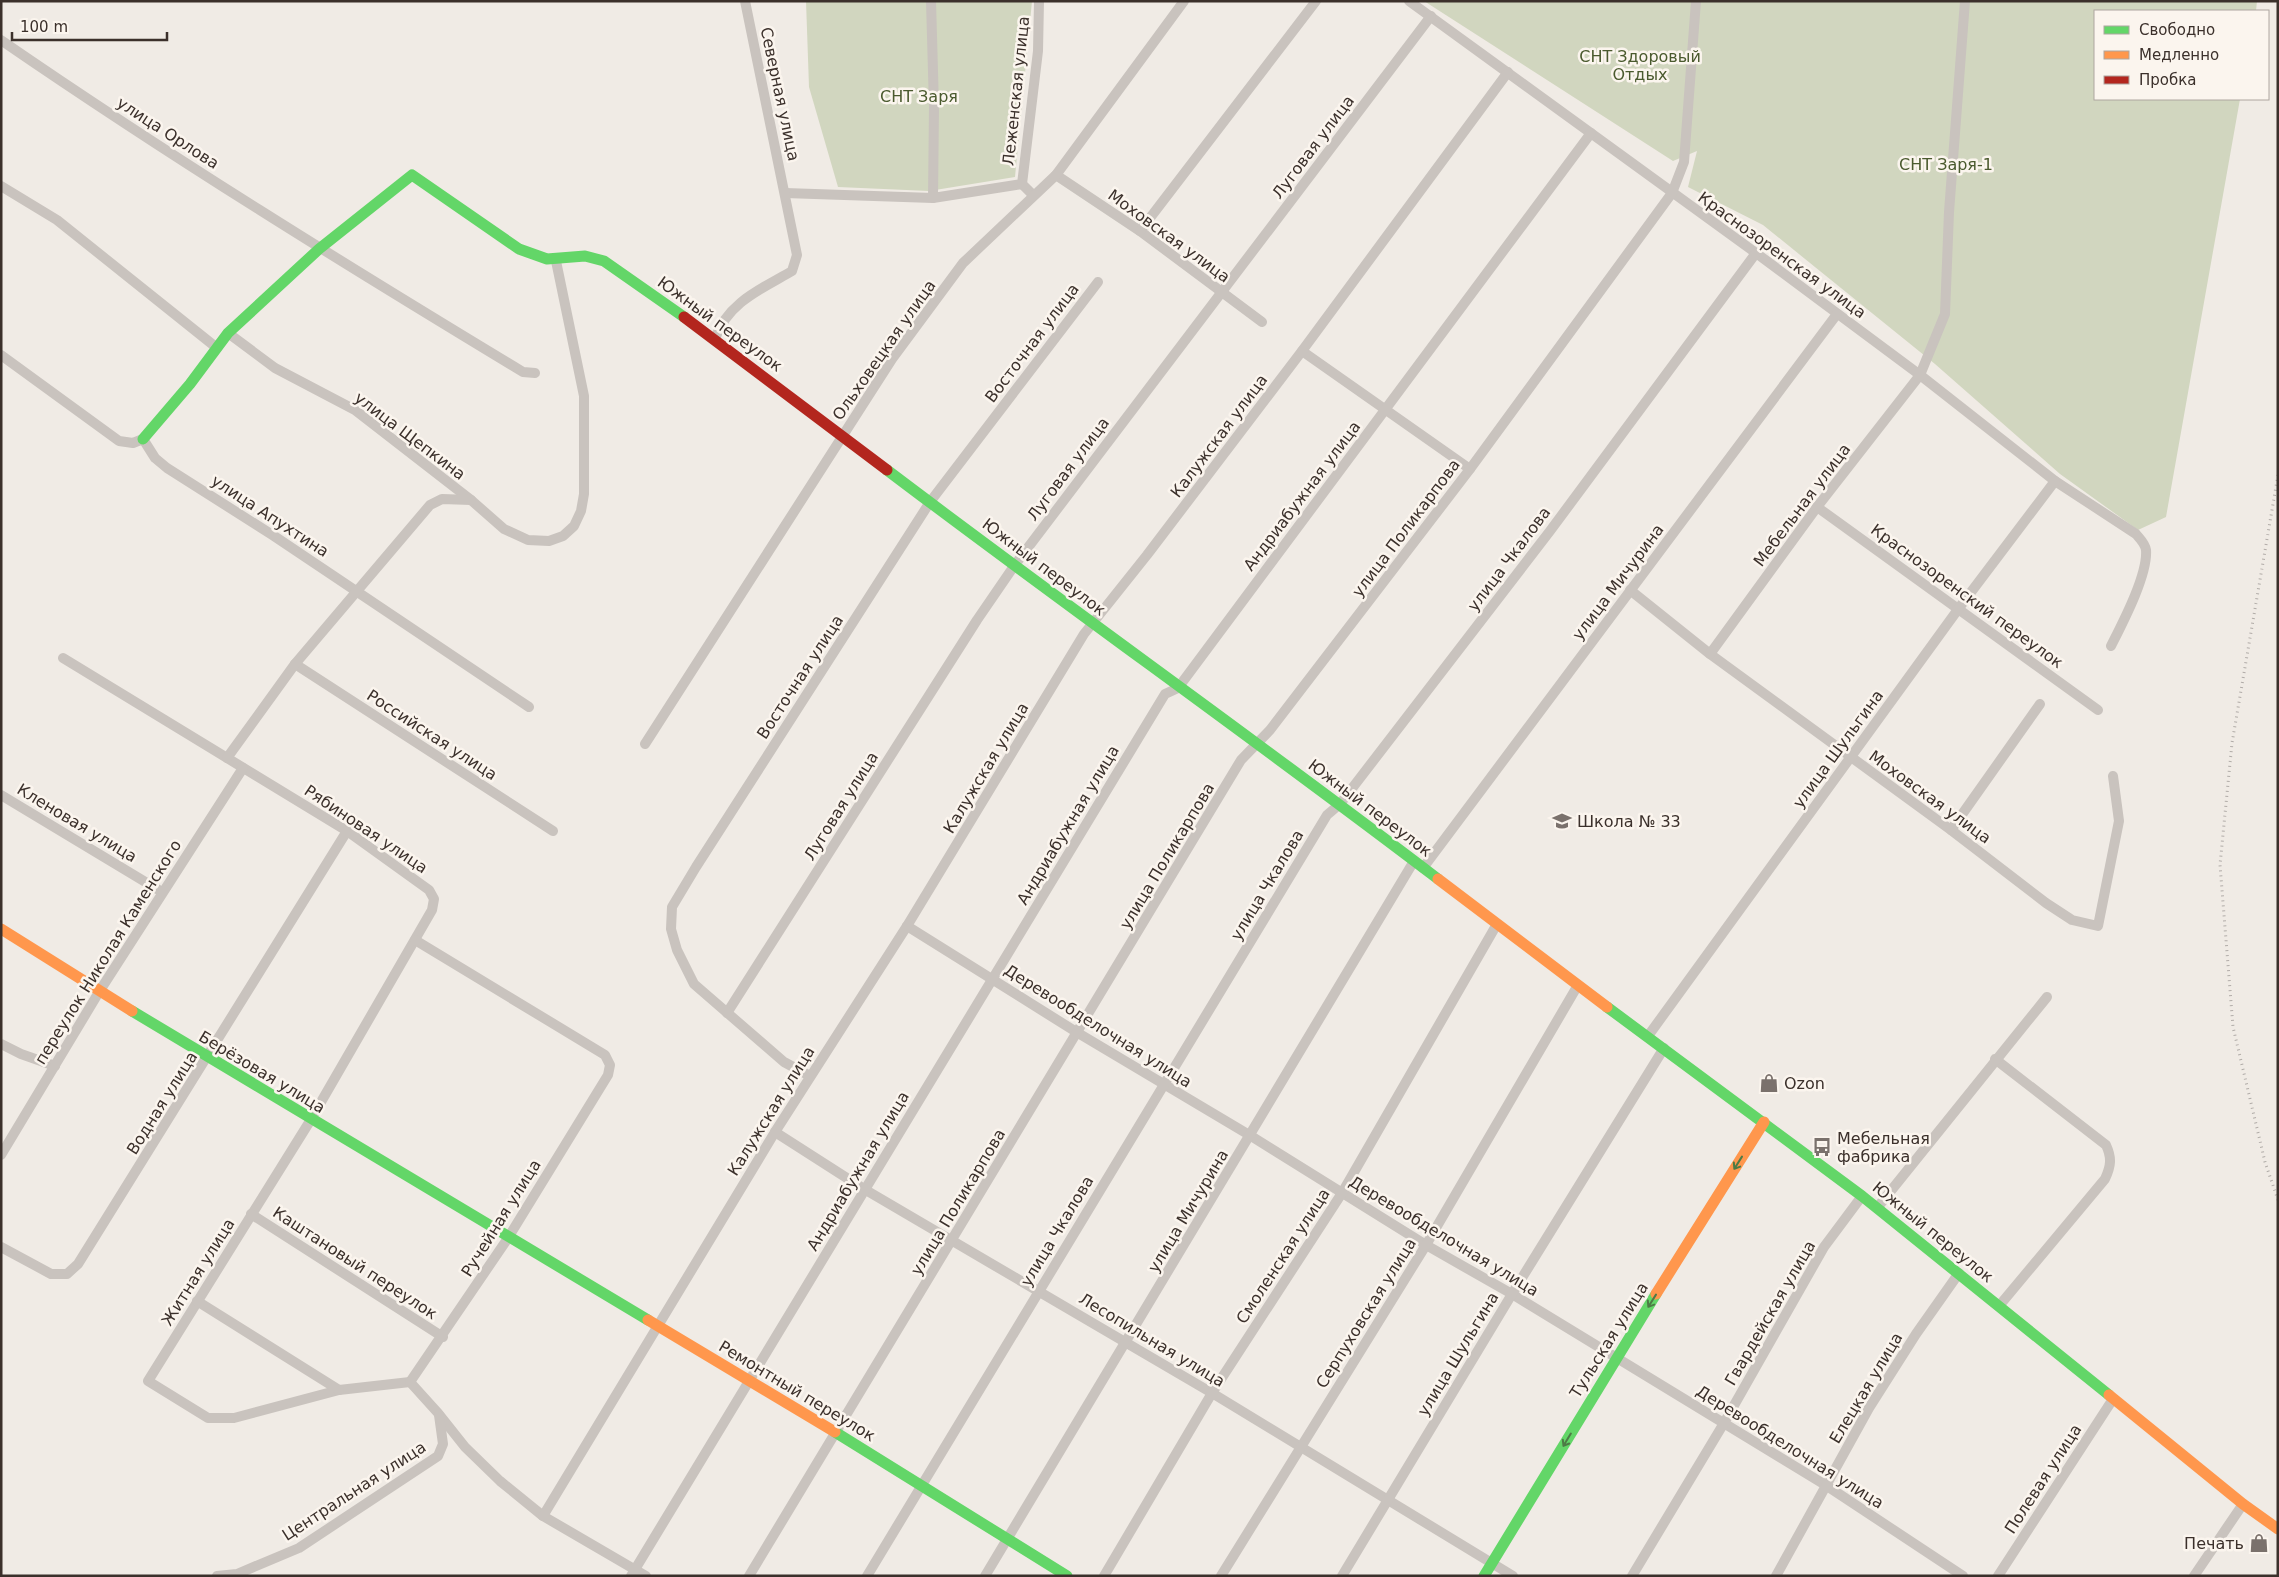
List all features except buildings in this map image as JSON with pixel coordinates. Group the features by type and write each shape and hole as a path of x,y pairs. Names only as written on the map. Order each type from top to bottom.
{"main road":[{"name":"Южный переулок","path":"319,249 412,175 519,249 537,257 556,261 584,255 604,261 715,339 1014,566 1178,688 1340,804 1578,985 1862,1196 2243,1504 2278,1529"},
{"path":"144,439 190,384 228,333 319,249"},
{"name":"Берёзовая улица","path":"1,930 310,1121 508,1238"},
{"name":"Тульская улица","path":"1484,1576 1616,1358 1764,1122"},
{"name":"Ремонтный переулок","path":"508,1238 835,1432 1068,1576"}],"street":[{"name":"Северная улица","path":"715,339 726,315 751,295 792,271 797,255 745,1"},
{"path":"931,1 934,107 933,198"},
{"name":"Леженская улица","path":"1032,196 1022,184 1038,51 1039,1"},
{"name":"Ольховецкая улица","path":"644,744 892,359 963,263 1056,175 1184,1"},
{"path":"1140,231 1316,1"},
{"name":"Краснозоренская улица","path":"1409,1 1756,252 1920,375 2055,481 2136,534 2144,542 2146,551 2143,569 2129,609 2111,646"},
{"name":"улица Поликарпова","path":"749,1576 1242,760 1270,730 1470,469 1672,193 1684,162 1696,1"},
{"name":"Мебельная улица","path":"1710,654 1817,507 1920,375 1945,314 1948,212 1965,1"},
{"name":"Луговая улица","path":"727,1013 1014,566 1431,16"},
{"name":"улица Орлова","path":"1,40 93,103 319,249 523,372 535,373"},
{"name":"Калужская улица","path":"543,1516 775,1132 908,926 1092,624 1148,555 1302,351 1508,72"},
{"name":"Андриабужная улица","path":"633,1572 1165,694 1178,688 1591,133"},
{"name":"Моховская улица","path":"1056,175 1140,231 1262,322"},
{"name":"Леженская улица","path":"785,193 933,198 1022,184"},
{"path":"1,186 57,220 217,348"},
{"name":"улица Чкалова","path":"867,1576 1038,1290 1327,815 1340,804 1556,523 1756,252"},
{"name":"улица Щепкина","path":"228,333 275,368 356,410 471,500 504,529 528,540 549,542 563,536 574,526 581,511 584,494 584,396 556,261"},
{"name":"Восточная улица","path":"810,1076 784,1062 694,984 677,950 671,929 672,907 930,502 1098,282"},
{"name":"улица Мичурина","path":"985,1576 1251,1136 1419,865 1630,590 1837,314"},
{"path":"1302,351 1470,469"},
{"path":"1,355 119,441 133,443 144,439"},
{"name":"улица Апухтина","path":"144,439 155,458 167,468 529,707"},
{"name":"улица Шульгина","path":"1648,1036 1959,608 2055,481"},
{"path":"227,758 295,664 430,505 442,498 471,500"},
{"name":"Краснозоренский переулок","path":"1817,507 2098,710"},
{"name":"Моховская улица","path":"1630,590 1710,654 1951,830 2046,903 2072,920 2098,926 2119,821 2113,776"},
{"name":"Рябиновая улица","path":"63,658 347,832 429,890 434,899 432,910 414,940"},
{"name":"Российская улица","path":"295,664 553,831"},
{"path":"1951,830 2040,704"},
{"name":"переулок Николая Каменского","path":"1,1155 99,992 244,768"},
{"name":"Кленовая улица","path":"1,796 162,892"},
{"name":"Водная улица","path":"1,1248 51,1274 66,1274 78,1264 347,832"},
{"name":"Смоленская улица","path":"1104,1576 1212,1393 1342,1193 1497,924"},
{"name":"Деревообделочная улица","path":"908,926 1163,1085 1251,1136 1426,1245 1512,1294 1827,1486 1963,1576"},
{"name":"Ручейная улица","path":"410,1382 508,1238 608,1075 610,1065 605,1056 414,940"},
{"name":"Житная улица","path":"410,1382 339,1390 234,1418 208,1418 148,1381 310,1121 414,940"},
{"name":"Серпуховская улица","path":"1221,1576 1426,1245 1578,985"},
{"path":"1877,1208 1995,1059 2047,997"},
{"path":"1,1044 21,1054 54,1066"},
{"name":"улица Шульгина","path":"1342,1576 1512,1294 1664,1048"},
{"path":"1995,1059 2106,1145 2110,1153 2111,1165 2105,1179 1999,1306"},
{"name":"Лесопильная улица","path":"775,1132 864,1189 1212,1393 1513,1576"},
{"name":"Гвардейская улица","path":"1632,1576 1724,1423 1824,1247 1862,1196"},
{"name":"Каштановый переулок","path":"251,1214 443,1336"},
{"name":"Елецкая улица","path":"1776,1576 1870,1408 1916,1334 1959,1273"},
{"path":"197,1302 339,1390"},
{"path":"410,1382 466,1448 500,1481 543,1516 633,1572 646,1576"},
{"name":"Полевая улица","path":"1998,1576 2113,1399"},
{"name":"Центральная улица","path":"217,1576 237,1574 299,1548 438,1456 443,1444 438,1413"},
{"path":"2194,1576 2243,1504"}],"green space":[{"name":"СНТ Заря","path":"806,1 1032,1 1015,177 929,191 838,187 809,87"},
{"name":"СНТ Заря-1","path":"1424,1 2257,1 2256,10 2094,10 2094,100 2240,100 2166,517 2138,530 2060,474 1935,364 1763,225 1688,187 1697,151 1673,161"}],"railway":[{"path":"2278,475 2232,743 2220,865 2233,1027 2265,1162 2278,1200"}],"traffic: fast":[{"path":"143,439 190,384 228,333 319,249 412,175 519,249 547,259 585,256 604,261 684,317"},
{"path":"887,470 1438,879"},
{"path":"1607,1007 1862,1196 2109,1395"},
{"path":"132,1011 648,1320"},
{"path":"1484,1576 1656,1294"},
{"path":"835,1432 1067,1576"}],"traffic: slow":[{"path":"1438,879 1607,1007"},
{"path":"1,929 132,1011"},
{"path":"1656,1294 1764,1122"},
{"path":"648,1320 835,1432"},
{"path":"2109,1395 2243,1504 2278,1529"}],"traffic: jam":[{"path":"684,317 887,470"}],"place":[{"name":"Школа № 33","path":"1562,821"},
{"name":"Ozon","path":"1769,1083"},
{"name":"Мебельная фабрика","path":"1822,1147"},
{"name":"Печать","path":"2259,1543"}],"park label":[{"name":"СНТ Здоровый Отдых","path":"1640,65"}]}
